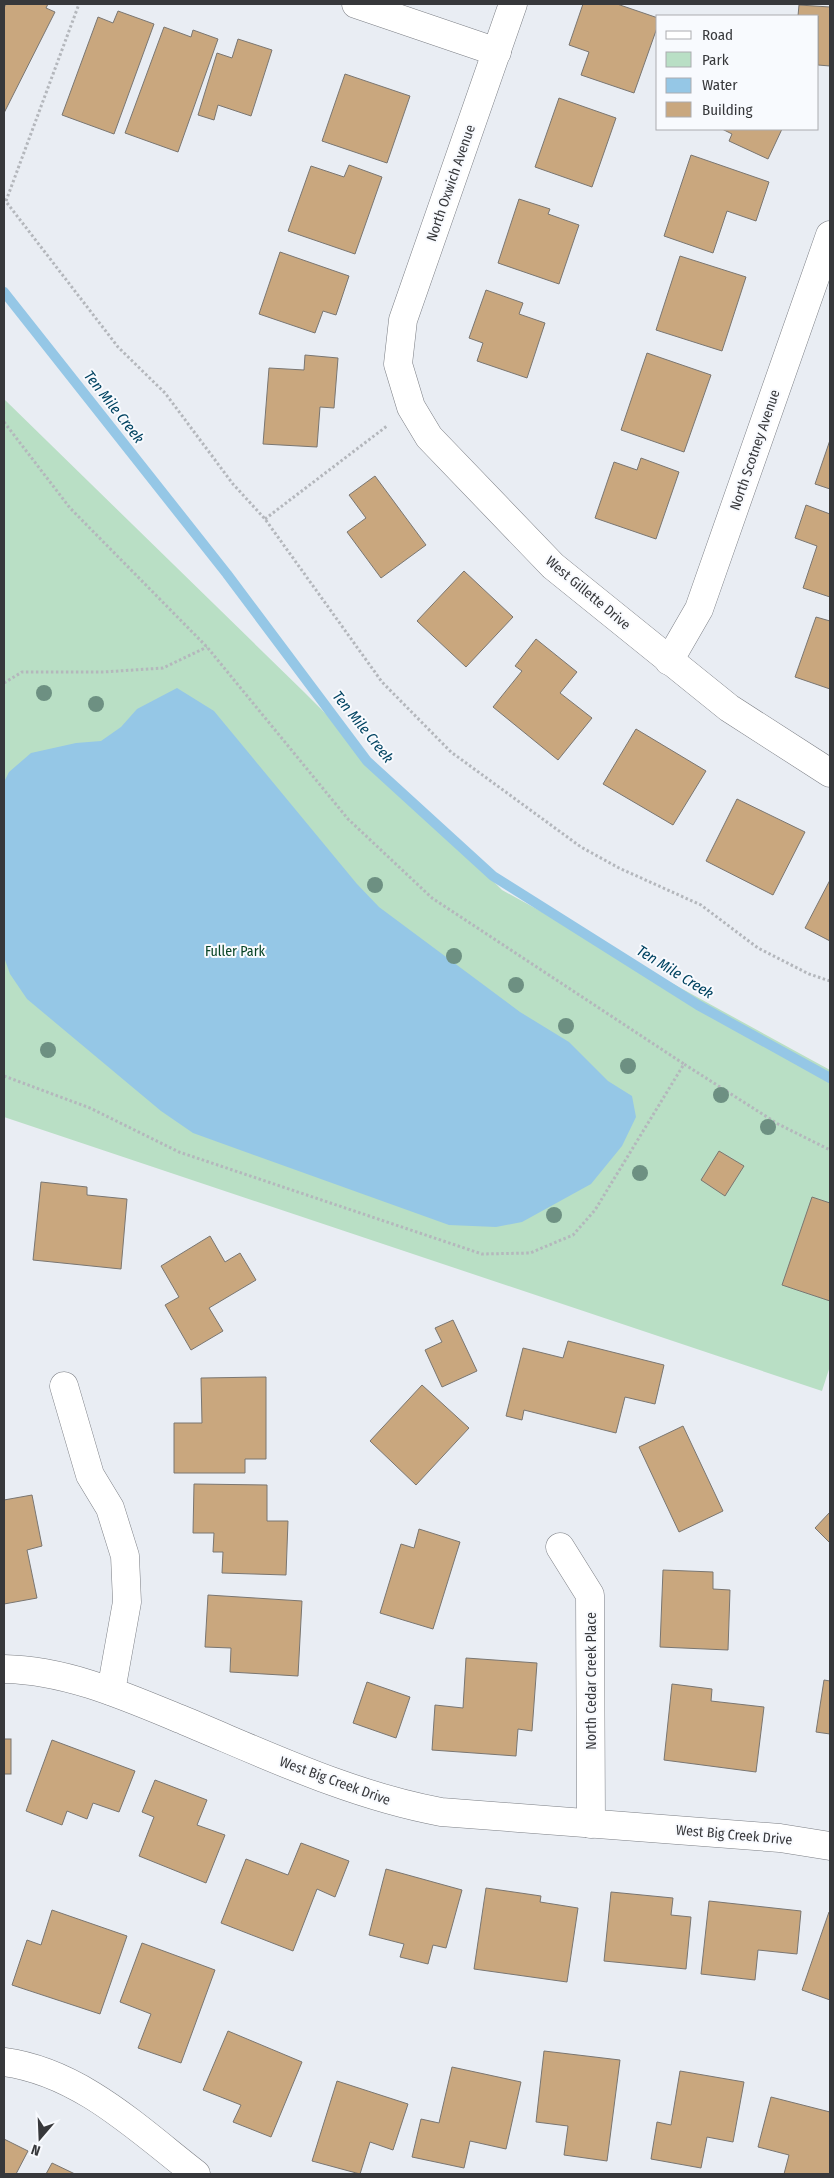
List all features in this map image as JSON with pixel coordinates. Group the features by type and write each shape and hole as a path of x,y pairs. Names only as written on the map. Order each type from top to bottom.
{"street":[{"path":"356,4 496,52"},
{"name":"North Oxwich Avenue","path":"398,364 403,320 513,4"},
{"name":"North Scotney Avenue","path":"669,661 699,609 830,235"},
{"name":"West Gillette Drive","path":"398,364 411,407 429,437 553,566 669,661 730,708 830,773"},
{"path":"64,1386 90,1475 110,1508 125,1556 127,1602 112,1690"},
{"name":"North Cedar Creek Place","path":"560,1547 590,1595 591,1824"},
{"name":"West Big Creek Drive","path":"4,1669 48,1673 112,1690 369,1796 441,1812 780,1838 830,1846"},
{"path":"4,2062 20,2064 75,2085 108,2105 196,2174"}],"path":[{"path":"79,4 5,200 118,347 165,393 233,484 265,519 382,682 451,752 581,847 619,868 701,905 758,948 808,974 830,981"},
{"path":"4,422 70,508 207,647 348,819 432,898 778,1124 830,1150"},
{"path":"265,519 388,426"},
{"path":"4,683 22,672 104,672 163,668 207,647"},
{"path":"4,1076 90,1108 179,1152 482,1254 530,1253 573,1236 595,1210 684,1064"}],"green space":[{"name":"Fuller Park","path":"4,399 304,692 502,890 830,1070 830,1366 822,1391 4,1117"}],"water":[{"path":"177,688 214,711 357,884 379,907 520,1012 569,1042 608,1081 632,1096 636,1117 622,1146 591,1184 522,1222 496,1227 449,1225 193,1133 161,1111 27,999 10,974 4,957 4,782 9,772 31,753 76,743 101,741 121,727 137,709"}],"building":[{"path":"6,4 48,4 46,8 55,12 4,113 4,8"},
{"path":"583,4 617,4 656,17 656,31 634,93 581,75 589,52 569,45"},
{"path":"799,5 830,7 830,66 819,65 819,15 798,15"},
{"path":"118,11 154,24 114,134 62,115 98,17 113,23"},
{"path":"164,27 191,37 193,30 218,39 178,152 125,133"},
{"path":"238,39 272,50 251,116 218,105 214,120 198,115 217,53 232,58"},
{"path":"345,74 410,96 387,163 322,141"},
{"path":"559,98 616,118 592,187 535,167"},
{"path":"724,130 782,130 768,159 729,141 732,134"},
{"path":"691,155 769,182 756,221 727,211 713,253 664,236"},
{"path":"349,165 382,177 355,254 288,231 311,166 344,177"},
{"path":"519,199 550,209 548,214 579,225 559,284 498,263"},
{"path":"280,252 349,276 336,315 323,311 315,333 259,314"},
{"path":"680,256 746,277 722,351 656,330"},
{"path":"486,290 523,303 519,314 545,323 527,378 477,361 483,343 469,338"},
{"path":"647,353 711,375 684,452 621,430"},
{"path":"305,355 338,358 334,408 320,407 317,447 263,444 269,368 304,370"},
{"path":"830,440 830,489 815,484"},
{"path":"641,458 679,472 656,539 595,518 614,462 637,470"},
{"path":"375,476 426,545 381,578 347,532 366,518 349,495"},
{"path":"806,505 830,514 830,597 803,588 817,546 795,538"},
{"path":"464,571 513,617 466,667 417,621"},
{"path":"816,617 830,621 830,689 795,677"},
{"path":"536,639 577,672 560,693 592,718 558,760 493,707 522,671 515,666"},
{"path":"636,729 706,771 673,825 603,784"},
{"path":"737,799 805,832 773,895 706,861"},
{"path":"830,880 830,941 805,928"},
{"path":"719,1151 744,1166 725,1196 701,1180"},
{"path":"41,1182 87,1187 87,1195 127,1199 121,1269 33,1260"},
{"path":"812,1197 830,1203 830,1301 782,1285"},
{"path":"210,1236 225,1262 240,1253 256,1280 209,1308 223,1331 191,1350 165,1305 179,1297 161,1266"},
{"path":"453,1320 477,1371 442,1387 425,1350 442,1342 435,1328"},
{"path":"568,1341 664,1365 655,1404 625,1397 616,1433 524,1410 522,1420 506,1416 523,1348 563,1358"},
{"path":"266,1377 266,1459 245,1459 245,1473 174,1473 174,1423 202,1423 201,1378"},
{"path":"422,1385 469,1428 416,1485 370,1441"},
{"path":"683,1426 723,1511 679,1532 639,1447"},
{"path":"194,1484 267,1485 267,1521 288,1521 286,1575 222,1573 223,1552 213,1552 214,1533 193,1533"},
{"path":"32,1495 42,1546 27,1550 37,1598 4,1604 4,1500"},
{"path":"830,1512 830,1543 815,1528"},
{"path":"419,1529 460,1542 433,1629 380,1613 401,1544 414,1548"},
{"path":"663,1570 713,1572 713,1589 730,1590 728,1650 660,1647"},
{"path":"208,1595 302,1601 298,1676 230,1672 231,1648 205,1647"},
{"path":"466,1658 537,1663 532,1731 518,1729 516,1756 432,1750 435,1705 463,1708"},
{"path":"824,1680 830,1681 830,1734 816,1732"},
{"path":"367,1682 410,1697 396,1738 353,1723"},
{"path":"672,1684 712,1689 711,1701 764,1707 756,1772 664,1760"},
{"path":"4,1739 11,1739 11,1774 4,1774"},
{"path":"52,1740 135,1771 119,1812 93,1803 87,1819 67,1811 62,1825 26,1811"},
{"path":"155,1780 207,1800 197,1825 225,1835 206,1883 139,1856 154,1817 142,1812"},
{"path":"301,1843 349,1861 335,1897 317,1889 293,1951 221,1923 246,1859 288,1875"},
{"path":"386,1869 462,1890 446,1948 433,1945 428,1964 400,1957 404,1944 369,1935"},
{"path":"486,1888 541,1896 540,1902 578,1908 567,1982 474,1969"},
{"path":"611,1892 673,1898 671,1915 691,1917 686,1969 604,1961"},
{"path":"709,1901 801,1911 797,1954 758,1950 755,1980 701,1974"},
{"path":"52,1910 127,1936 100,2014 12,1985 27,1940 41,1945"},
{"path":"830,1913 830,2000 802,1990"},
{"path":"142,1943 215,1970 181,2063 138,2048 151,2014 120,2002"},
{"path":"228,2031 302,2062 271,2137 233,2122 241,2105 203,2090"},
{"path":"544,2051 620,2060 607,2161 564,2155 568,2126 536,2122"},
{"path":"452,2067 521,2082 506,2149 470,2141 464,2168 412,2157 421,2119 439,2123"},
{"path":"680,2071 744,2082 733,2142 707,2137 701,2168 651,2159 657,2122 671,2125"},
{"path":"337,2081 408,2104 393,2150 370,2142 360,2174 312,2161"},
{"path":"771,2097 830,2112 830,2174 784,2174 789,2155 758,2147"},
{"path":"4,2139 28,2151 16,2174 4,2174"},
{"path":"52,2163 75,2174 46,2174"}],"waterway":[{"name":"Ten Mile Creek","path":"4,292 227,574 367,761 493,876 698,1005 830,1078"}]}
